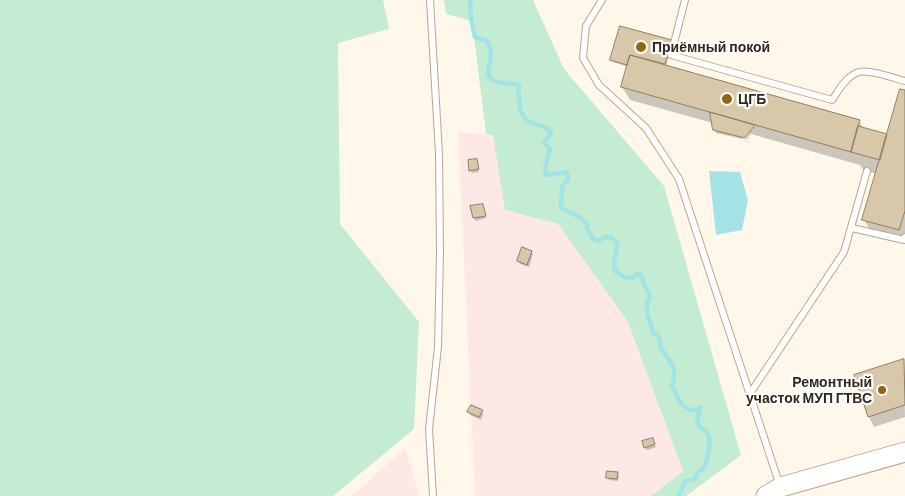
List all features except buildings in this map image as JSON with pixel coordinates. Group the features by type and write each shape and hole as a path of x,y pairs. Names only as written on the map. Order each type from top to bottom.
{"street":[{"path":"773,492 905,452"}],"lane":[{"path":"430,0 438,154 440,252 438,347 430,429 433,496"},
{"path":"602,0 586,26 583,58 599,85 646,128 679,179 749,395 773,492"},
{"path":"685,0 671,54 832,100 845,81 859,72 873,73 905,81"},
{"path":"749,395 844,252 867,171"},
{"path":"852,228 904,240 905,237"}],"shaded area":[{"path":"458,132 493,135 505,210 558,224 628,322 683,471 651,496 475,496"},
{"path":"405,448 420,496 352,496"}],"green space":[{"path":"0,0 383,0 389,29 338,43 340,224 419,322 414,429 333,496 0,496"},
{"path":"444,0 533,0 564,69 664,186 741,455 686,496 651,496 683,471 628,322 558,224 505,210 493,135 486,134 472,21 446,14"}],"water":[{"path":"709,171 740,172 748,200 742,230 716,235"}],"waterway":[{"path":"470,0 471,19 475,37 487,41 491,50 488,70 490,77 498,83 519,85 519,100 523,116 530,122 549,130 551,133 544,143 550,149 545,168 546,175 567,172 568,180 562,186 561,207 585,221 593,239 599,241 605,237 611,237 617,243 615,271 624,277 633,278 637,274 641,275 650,296 647,303 647,313 653,332 659,337 661,348 674,367 672,386 685,406 693,411 700,408 697,423 708,434 707,459 705,467 697,473 695,479 685,481 679,496"}],"place":[{"name":"Приёмный покой","path":"641,47"},
{"name":"ЦГБ","path":"727,99"},
{"name":"Ремонтный участок МУП ГТВС","path":"882,390"}]}
